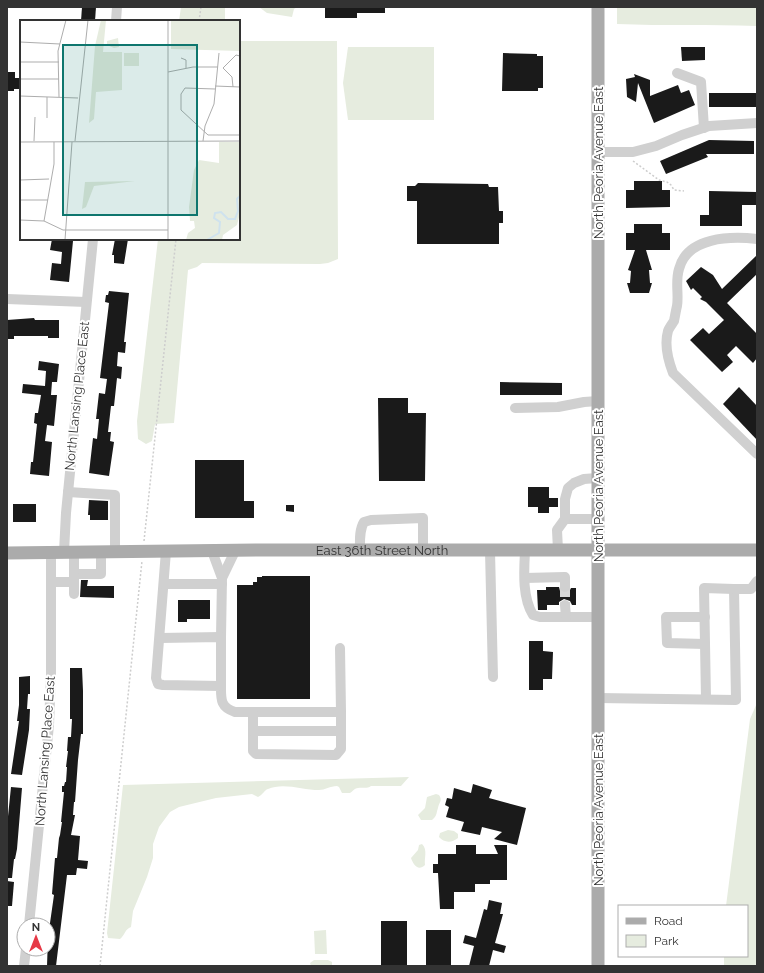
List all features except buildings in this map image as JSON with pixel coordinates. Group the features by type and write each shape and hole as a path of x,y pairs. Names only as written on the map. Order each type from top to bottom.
{"main road":[{"name":"North Peoria Avenue East","path":"598,7 598,966"},
{"name":"East 36th Street North","path":"7,553 360,550 757,550"}],"street":[{"path":"116,20 117,7"},
{"path":"677,73 701,82 704,128"},
{"path":"598,152 633,152 656,146 704,128 757,123"},
{"path":"757,239 729,238 709,242 695,248 685,257 679,269 676,282 678,303 674,320 668,331 667,342 667,358 673,373 757,454"},
{"name":"North Lansing Place East","path":"74,594 74,578 69,552 68,492 93,240"},
{"path":"7,299 86,302"},
{"path":"515,408 558,406 598,401"},
{"path":"558,550 557,530 564,519 565,499 568,488 574,483 584,479 597,478"},
{"path":"68,492 115,495 115,552"},
{"path":"360,550 361,526 364,522 371,520 423,518 423,550"},
{"path":"564,519 597,519"},
{"path":"525,550 525,578 528,607 533,615 540,617 598,617"},
{"path":"166,551 156,678 158,684 221,686"},
{"path":"212,551 222,581 221,686 222,702 228,710 234,712 340,712"},
{"path":"222,581 235,551"},
{"path":"490,551 493,677"},
{"path":"51,582 101,574 101,552"},
{"name":"North Lansing Place East","path":"29,917 49,725 51,675 51,553"},
{"path":"525,578 565,577 565,588"},
{"path":"164,584 222,581"},
{"path":"706,699 704,588 751,589 757,582"},
{"path":"598,698 736,700 734,589"},
{"path":"565,605 566,617"},
{"path":"705,617 666,617 667,643 705,644"},
{"path":"160,638 221,637"},
{"path":"254,712 253,750 256,754 336,755 341,749 340,648"},
{"path":"253,731 341,731"}],"path":[{"path":"199,20 201,7"},
{"path":"622,152 659,180 667,182 674,190 684,190"},
{"path":"100,966 176,240"}],"green space":[{"path":"181,7 225,7 225,20 179,20"},
{"path":"259,7 297,7 294,9 292,17 267,13"},
{"path":"617,7 757,7 757,26 617,24"},
{"path":"240,41 337,41 338,259 320,264 202,263 197,267 188,270 174,423 155,424 152,441 146,444 138,439 137,421 158,240 240,240"},
{"path":"348,47 434,47 434,120 348,120 343,83"},
{"path":"757,703 757,966 724,966 724,957 748,957 748,905 726,905 750,719"},
{"path":"409,777 401,786 371,786 366,788 357,788 350,793 342,793 337,786 313,790 280,786 267,790 258,797 252,794 216,798 179,807 170,812 159,827 153,844 153,858 133,911 131,927 127,929 120,939 108,938 107,933 123,785"},
{"path":"436,794 439,795 441,800 436,816 432,820 421,820 418,815 425,808 427,797"},
{"path":"448,830 454,831 458,834 458,838 448,842 439,837 440,833"},
{"path":"422,844 425,851 425,865 420,868 414,865 411,858 418,850 419,845"},
{"path":"326,930 327,954 315,954 314,931"},
{"path":"314,960 328,960 332,962 332,966 311,966 310,963"}],"tunnel":[{"path":"565,587 565,605"}]}
